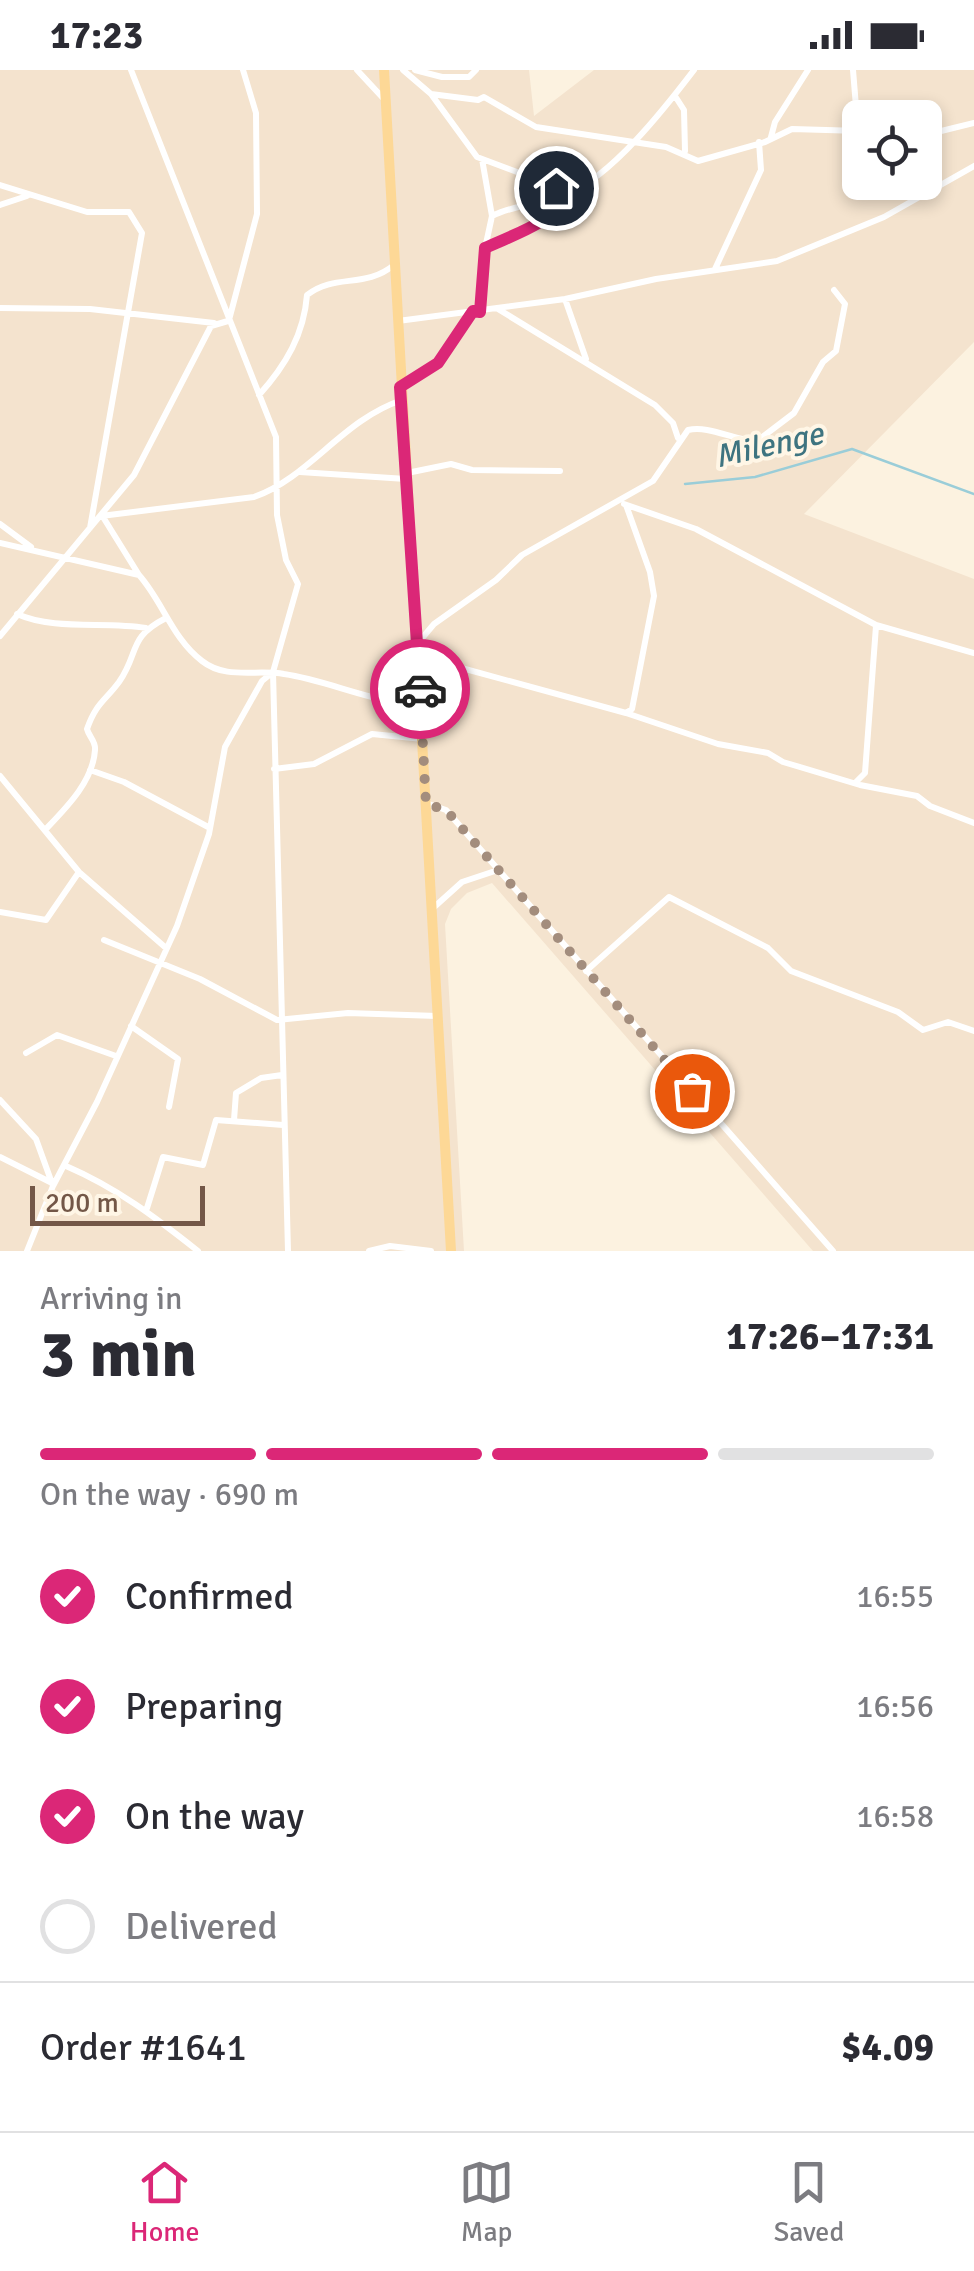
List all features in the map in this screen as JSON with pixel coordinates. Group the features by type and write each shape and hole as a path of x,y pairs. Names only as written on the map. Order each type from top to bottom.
{"main road":[{"path":"384,70 452,1251"}],"street":[{"path":"131,70 276,437 276,489 286,560 298,584 273,672 288,1251"},
{"path":"228,321 257,214 256,113 242,70"},
{"path":"357,70 385,100"},
{"path":"403,70 431,94 439,110 482,159 571,192"},
{"path":"415,70 450,78 468,77 476,70"},
{"path":"485,248 536,225 631,142 694,70"},
{"path":"771,139 774,122 808,70"},
{"path":"853,70 856,100"},
{"path":"431,94 478,100 484,97 536,127 686,152 695,160 706,161 792,129 842,130"},
{"path":"675,96 684,110 686,152"},
{"path":"942,131 974,123"},
{"path":"714,270 760,170 759,142"},
{"path":"400,387 438,363 477,311 492,216 482,159"},
{"path":"396,321 565,299 778,261 884,217 974,166"},
{"path":"0,185 87,212 133,216 142,243 90,528"},
{"path":"492,216 571,192"},
{"path":"0,205 29,196"},
{"path":"259,395 294,347 305,323 307,295 327,284 375,279 394,264"},
{"path":"417,644 434,624 496,580 522,555 622,504 657,477 678,439 698,428 728,438 757,441 788,418 823,362 838,348 845,304 834,290"},
{"path":"565,299 578,344 590,365"},
{"path":"0,308 131,312 214,323 228,321"},
{"path":"498,309 655,405 673,423 678,439"},
{"path":"0,636 145,458 179,384 214,323"},
{"path":"101,516 254,497 276,489 347,429 378,408 402,400"},
{"path":"299,472 406,476 451,464 472,470 560,471"},
{"path":"622,504 696,529 876,625 974,653"},
{"path":"622,504 650,572 654,596 634,704 626,714"},
{"path":"101,516 183,644 206,665 248,674 273,672 394,704 420,699 438,667 446,664 718,744 768,753 783,762 854,783 917,796 930,806 974,823"},
{"path":"0,524 35,550"},
{"path":"0,543 138,574"},
{"path":"18,614 35,622 94,622 146,628"},
{"path":"44,830 79,790 90,770 96,750 87,728 96,705 120,681 133,644 146,628 166,618"},
{"path":"854,783 866,773 876,625"},
{"path":"27,1251 52,1184 66,1166 198,872 225,748 262,681 273,672"},
{"path":"274,769 314,764 372,734 422,739"},
{"path":"90,770 124,782 210,828"},
{"path":"0,776 79,872 166,948"},
{"path":"426,804 446,810 832,1251"},
{"path":"432,909 462,882 498,870"},
{"path":"0,912 46,920 79,872"},
{"path":"586,971 669,897 768,948 791,972 898,1012 923,1030 948,1022 974,1031"},
{"path":"104,940 280,1019 348,1012 438,1016"},
{"path":"131,1026 178,1060 169,1107"},
{"path":"26,1054 56,1035 116,1056"},
{"path":"234,1120 236,1093 260,1078 282,1075"},
{"path":"0,1100 36,1139 52,1184"},
{"path":"147,1208 163,1158 203,1166 216,1120 283,1125"},
{"path":"0,1157 52,1184"},
{"path":"66,1166 104,1182 147,1208 198,1251"},
{"path":"369,1251 390,1246 431,1251"}],"shaded area":[{"path":"0,70 529,70 534,116 594,70 974,70 974,342 804,514 974,579 974,1251 813,1251 492,883 467,893 451,909 445,924 464,1251 0,1251"}],"waterway":[{"name":"Milenge","path":"685,484 755,477 852,449 974,494"}],"way so far":[{"path":"420,689 426,804 446,810 692,1091"}],"route":[{"path":"420,689 400,387 433,368 473,311 480,312 480,267 485,248 536,225 562,205 571,192 556,188"}]}
